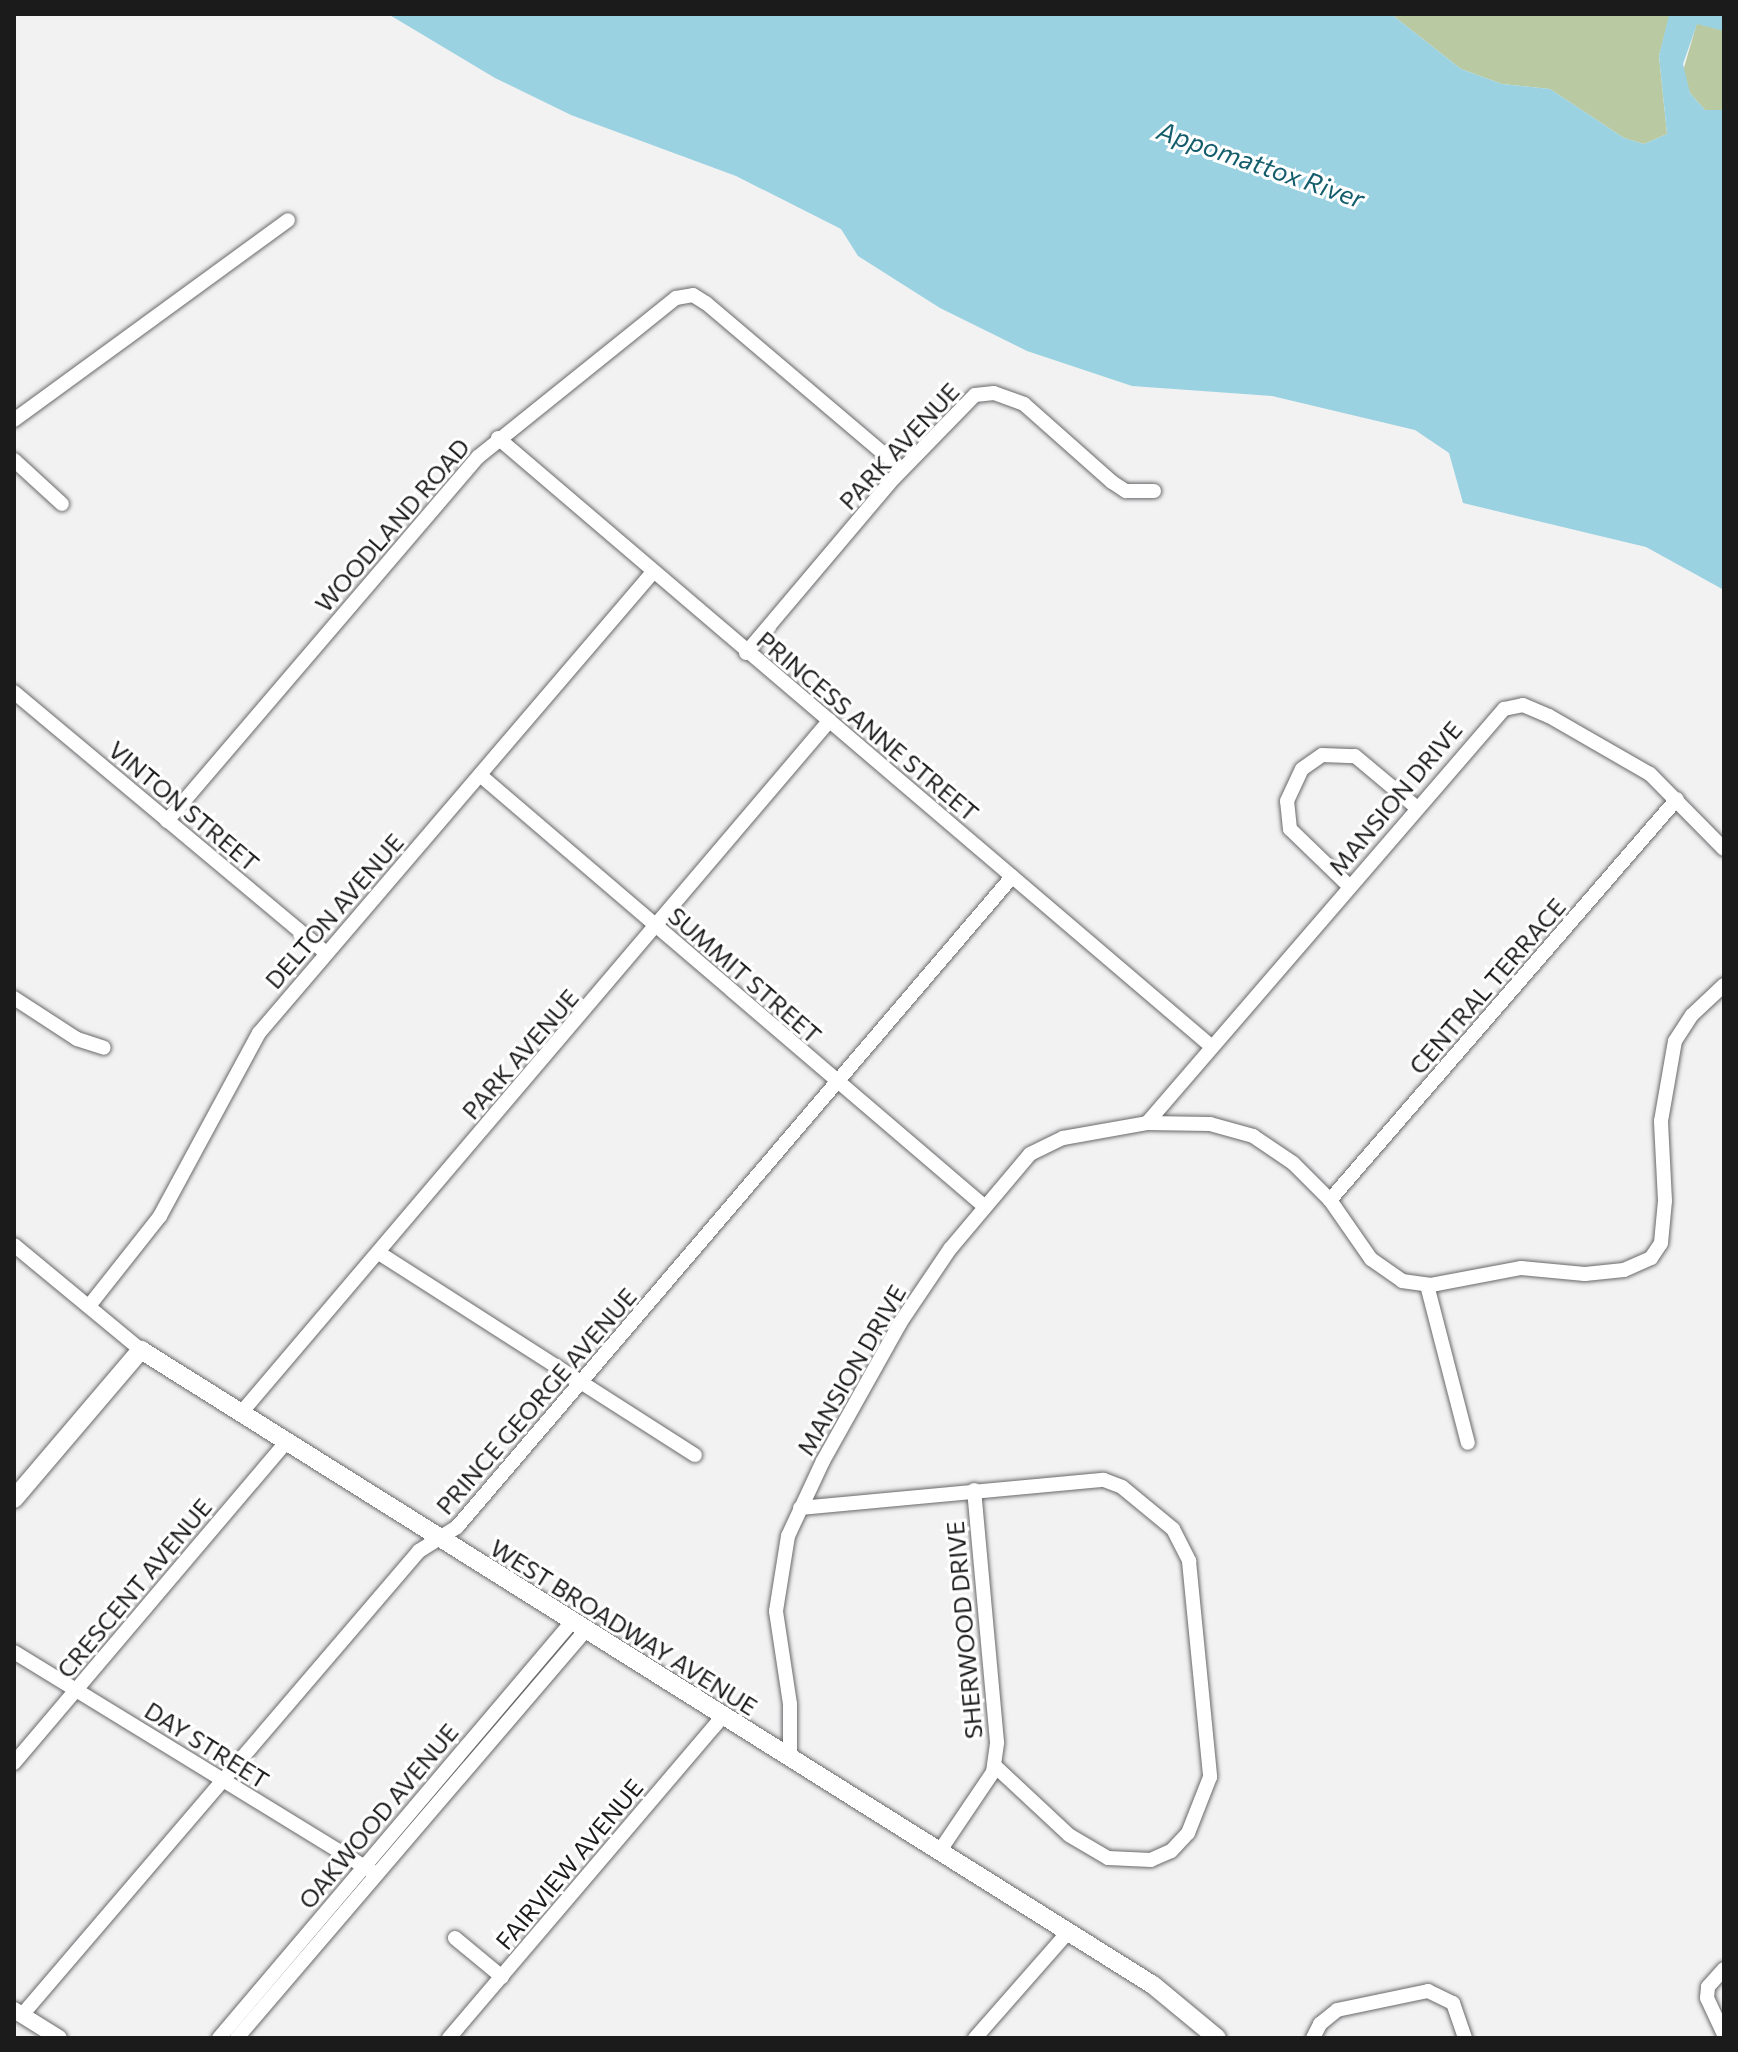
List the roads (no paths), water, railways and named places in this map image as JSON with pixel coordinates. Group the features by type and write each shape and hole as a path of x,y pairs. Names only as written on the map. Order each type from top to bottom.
{"main road":[{"name":"WEST BROADWAY AVENUE","path":"141,1350 1153,1985 1217,2038"},
{"path":"14,1499 141,1350"}],"street":[{"path":"14,420 288,220"},
{"name":"WOODLAND ROAD","path":"167,821 498,438 684,295 706,303 902,469"},
{"name":"PARK AVENUE","path":"746,653 902,469 967,400 994,393 1024,404 1059,441 1119,487 1154,491"},
{"name":"PRINCESS ANNE STREET","path":"498,438 746,653 830,720 1211,1046"},
{"path":"14,460 62,504"},
{"name":"DELTON AVENUE","path":"89,1306 160,1216 241,1060 326,953 653,572"},
{"name":"VINTON STREET","path":"14,692 326,953"},
{"name":"MANSION DRIVE","path":"1147,1123 1498,713 1513,706 1579,731 1650,774 1724,849"},
{"name":"PARK AVENUE","path":"241,1413 830,720"},
{"path":"1349,886 1290,829 1287,801 1302,769 1322,755 1355,756 1416,807"},
{"name":"SUMMIT STREET","path":"480,775 984,1206"},
{"name":"CENTRAL TERRACE","path":"1330,1200 1677,799"},
{"name":"PRINCE GEORGE AVENUE","path":"18,2013 223,1781 419,1551 441,1540 582,1382 1012,877"},
{"name":"MANSION DRIVE","path":"790,1759 790,1704 777,1586 800,1508 887,1344 984,1206 1016,1166 1046,1145 1147,1123 1183,1120 1253,1136 1293,1163 1330,1200 1384,1272 1427,1285 1521,1268 1605,1274 1640,1265 1655,1255 1663,1233 1661,1121 1669,1065 1682,1027 1724,985"},
{"path":"14,998 77,1039 104,1048"},
{"name":"WEST BROADWAY AVENUE","path":"14,1245 141,1350"},
{"path":"379,1253 695,1455"},
{"path":"1427,1285 1468,1443"},
{"name":"CRESCENT AVENUE","path":"14,1763 286,1442"},
{"name":"SHERWOOD DRIVE","path":"800,1508 1104,1480 1122,1487 1173,1529 1189,1561 1210,1777 1199,1814 1179,1843 1151,1860 1123,1861 1093,1852 1069,1835 995,1766"},
{"name":"SHERWOOD DRIVE","path":"939,1852 995,1766 997,1742 974,1490"},
{"name":"OAKWOOD AVENUE","path":"219,2038 370,1870 578,1627"},
{"name":"DAY STREET","path":"14,1652 370,1870"},
{"name":"FAIRVIEW AVENUE","path":"449,2038 722,1717"},
{"name":"OAKWOOD AVENUE","path":"237,2038 370,1870"},
{"path":"975,2038 1068,1932"},
{"path":"455,1938 502,1977"},
{"path":"1724,1969 1708,1987 1709,2009 1724,2034"},
{"path":"1313,2038 1320,2024 1337,2010 1428,1991 1453,2003 1465,2038"},
{"path":"18,2013 59,2038"}],"water":[{"name":"Appomattox River","path":"388,14 1391,14 1461,69 1502,84 1550,89 1624,138 1644,144 1667,134 1659,56 1669,15 1724,15 1724,31 1697,24 1683,64 1690,93 1705,110 1724,110 1724,590 1646,547 1463,503 1449,453 1415,430 1272,396 1132,386 1027,351 940,308 858,256 841,229 736,176 571,115 495,78"}]}
